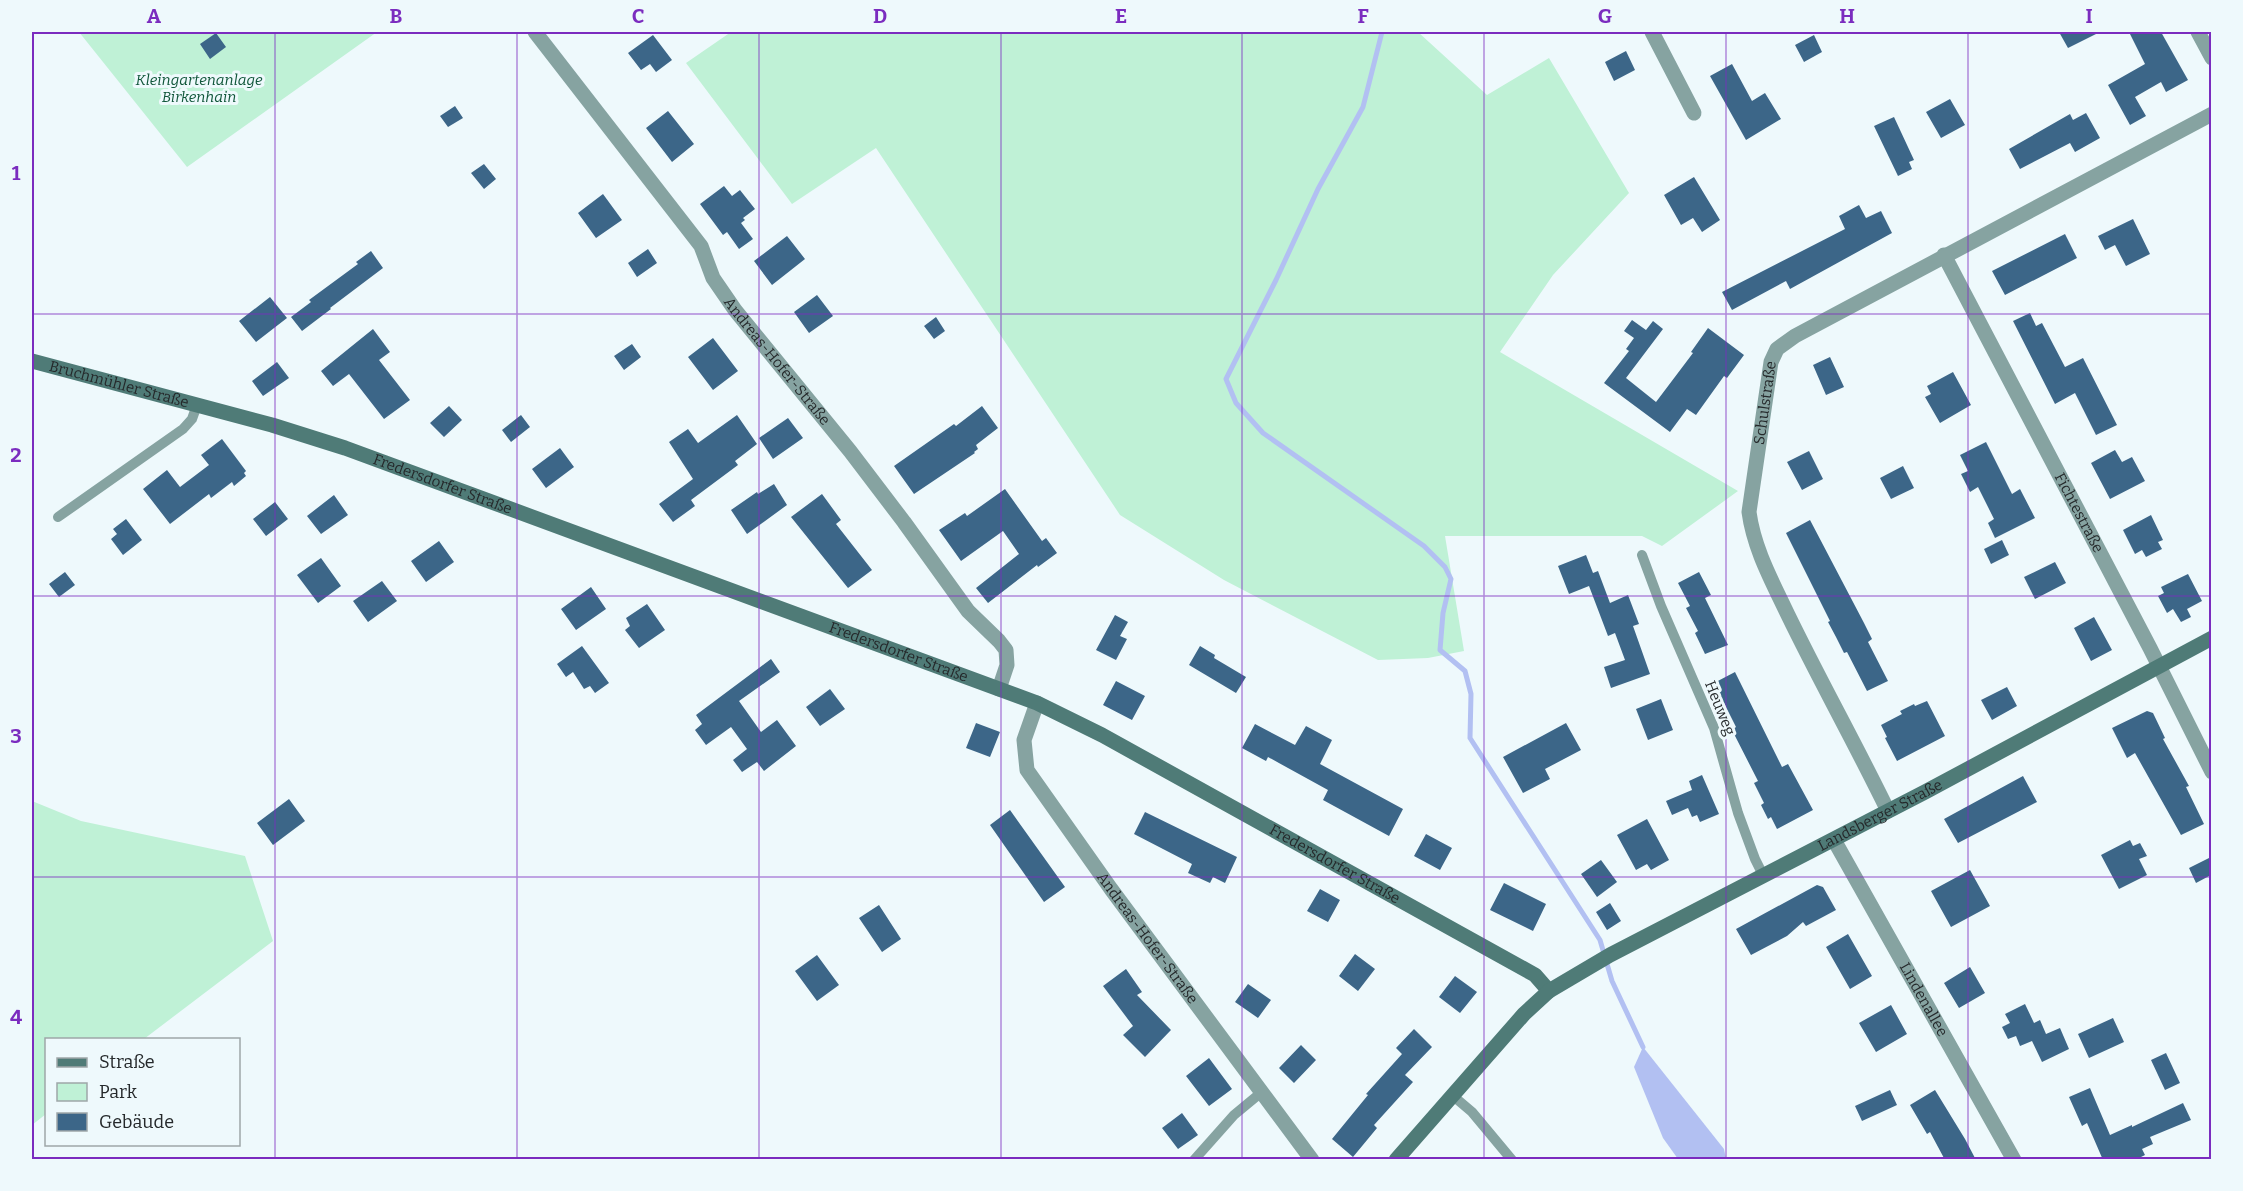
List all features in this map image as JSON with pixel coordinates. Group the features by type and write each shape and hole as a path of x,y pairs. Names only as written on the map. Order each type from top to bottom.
{"street":[{"name":"Andreas-Hofer-Straße","path":"536,32 701,246 713,278 735,310 850,451 968,611 1006,650 1007,665 999,689"},
{"path":"1652,32 1694,113"},
{"path":"2198,32 2211,58"},
{"name":"Schulstraße","path":"1888,811 1759,554 1749,512 1767,381 1771,362 1777,349 1795,336 1944,255 2211,114"},
{"name":"Fichtestraße","path":"1944,255 2158,665 2211,772"},
{"name":"Bruchmühler Straße","path":"32,362 201,406"},
{"name":"Fredersdorfer Straße","path":"201,406 272,425 356,452 1037,703 1102,735 1535,975 1549,991"},
{"name":"Landsberger Straße","path":"1396,1160 1524,1014 1549,991 1605,958 1888,811 2211,638"},
{"name":"Andreas-Hofer-Straße","path":"1037,703 1024,740 1027,770 1111,889 1312,1160"},
{"name":"Lindenallee","path":"1833,840 2014,1160"}],"lane":[{"path":"58,517 183,429 201,406"},
{"name":"Heuweg","path":"1642,555 1661,606 1714,728 1738,813 1763,875"},
{"path":"1194,1160 1234,1115 1263,1091"},
{"path":"1452,1095 1472,1112 1512,1160"}],"green space":[{"name":"Kleingartenanlage Birkenhain","path":"79,32 377,32 187,167"},
{"path":"731,32 1418,32 1487,95 1549,58 1629,193 1553,275 1500,352 1738,491 1662,546 1642,536 1445,536 1464,651 1428,658 1378,660 1224,580 1120,515 876,148 792,204 686,63"},
{"path":"32,801 81,821 245,856 273,941 145,1038 45,1038 45,1115 32,1125"}],"water":[{"path":"1643,1047 1724,1149 1726,1159 1678,1159 1663,1138 1634,1067"}],"building":[{"path":"2059,32 2100,32 2068,48"},
{"path":"2129,32 2161,32 2188,80 2166,92 2161,82 2135,97 2146,116 2130,125 2108,85 2145,64"},
{"path":"216,33 226,47 210,59 200,44"},
{"path":"653,35 672,60 656,72 650,64 641,70 628,53"},
{"path":"1814,35 1822,52 1804,62 1795,45"},
{"path":"1626,51 1635,70 1614,81 1605,62"},
{"path":"1732,64 1752,101 1765,93 1781,119 1746,140 1710,76"},
{"path":"1950,99 1965,125 1941,138 1926,112"},
{"path":"455,106 463,118 448,127 440,116"},
{"path":"668,111 694,144 672,162 646,128"},
{"path":"2086,113 2100,138 2075,152 2070,143 2020,169 2009,149 2070,114 2073,120"},
{"path":"1894,117 1914,160 1909,162 1912,169 1898,176 1874,126"},
{"path":"484,164 496,179 484,189 471,173"},
{"path":"1694,177 1720,220 1702,232 1693,218 1681,225 1664,195"},
{"path":"724,186 732,196 740,190 755,209 743,218 745,220 741,223 753,239 739,249 727,232 723,235 700,204"},
{"path":"603,194 622,220 596,238 578,213"},
{"path":"1859,205 1866,218 1881,211 1892,233 1790,289 1786,281 1732,310 1722,292 1845,229 1839,216"},
{"path":"2133,219 2150,254 2126,266 2115,245 2105,250 2098,236"},
{"path":"2065,234 2077,258 2005,295 1992,271"},
{"path":"787,236 805,259 772,285 754,261"},
{"path":"648,249 657,263 637,277 628,263"},
{"path":"371,251 383,268 302,331 291,317"},
{"path":"817,295 833,316 809,333 794,312"},
{"path":"270,297 287,318 256,342 239,321"},
{"path":"2030,313 2036,326 2042,323 2065,367 2083,358 2117,425 2096,435 2075,393 2055,404 2013,321"},
{"path":"936,317 945,331 934,339 924,326"},
{"path":"1632,320 1646,330 1653,321 1663,329 1626,378 1656,402 1693,353 1691,352 1708,328 1744,355 1727,378 1724,376 1696,415 1687,409 1670,432 1604,383 1629,351 1626,349 1634,338 1624,331"},
{"path":"373,329 390,352 379,360 410,400 384,419 349,374 333,386 321,371"},
{"path":"713,338 738,371 713,390 688,357"},
{"path":"632,344 641,357 624,370 614,356"},
{"path":"1830,357 1844,387 1826,395 1813,365"},
{"path":"277,362 289,378 263,396 252,381"},
{"path":"1953,372 1971,405 1940,423 1925,397 1931,394 1927,386"},
{"path":"449,406 462,420 444,437 430,423"},
{"path":"982,406 998,428 976,445 978,449 975,453 914,494 894,466 954,424 956,426"},
{"path":"521,415 530,427 511,442 502,430"},
{"path":"737,415 757,444 735,461 738,465 691,500 695,506 673,522 659,504 693,479 669,442 688,429 698,443"},
{"path":"788,418 803,438 773,459 759,438"},
{"path":"222,439 246,471 244,473 246,476 234,486 232,482 211,498 209,494 170,524 143,489 167,470 180,487 209,465 201,455"},
{"path":"1986,442 2012,494 2020,489 2035,518 1995,538 1988,523 1994,519 1978,487 1970,492 1961,474 1968,471 1960,455"},
{"path":"560,448 574,467 546,488 532,469"},
{"path":"2115,450 2122,462 2132,457 2145,481 2110,499 2091,463"},
{"path":"1809,451 1823,479 1802,490 1787,462"},
{"path":"1903,466 1914,488 1891,499 1880,478"},
{"path":"774,484 787,505 747,534 731,510 757,492 758,494"},
{"path":"1005,489 1042,541 1046,538 1057,553 1038,567 1037,565 988,603 976,588 1019,554 1003,531 961,561 939,530 965,513 967,516"},
{"path":"822,494 841,520 836,524 872,570 848,588 791,517"},
{"path":"334,495 348,515 321,534 307,516"},
{"path":"275,502 288,519 266,536 253,519"},
{"path":"2151,515 2163,540 2158,542 2162,549 2146,557 2142,550 2135,554 2123,530"},
{"path":"126,519 142,540 123,555 111,539 117,534 113,529"},
{"path":"1810,520 1872,639 1868,642 1888,681 1867,691 1828,622 1830,621 1786,533"},
{"path":"2002,540 2009,555 1991,564 1984,549"},
{"path":"439,541 454,562 426,582 411,561"},
{"path":"1586,555 1593,573 1598,571 1610,603 1628,595 1639,624 1633,626 1650,674 1611,688 1604,667 1625,660 1615,633 1608,636 1589,586 1569,594 1558,566"},
{"path":"321,558 341,586 318,603 297,575"},
{"path":"2055,562 2066,583 2035,599 2024,577"},
{"path":"65,572 75,585 59,597 49,584"},
{"path":"1699,572 1711,595 1705,598 1728,645 1705,654 1695,633 1698,631 1686,608 1690,606 1678,583"},
{"path":"2188,574 2202,601 2187,609 2191,617 2181,622 2173,609 2167,613 2158,596 2164,593 2161,587"},
{"path":"382,581 397,601 368,622 353,601"},
{"path":"591,587 606,609 576,630 561,609"},
{"path":"647,604 665,630 639,648 625,630 630,626 626,618"},
{"path":"1115,615 1128,622 1120,636 1127,639 1116,660 1096,650"},
{"path":"2094,617 2112,650 2091,661 2074,628"},
{"path":"582,646 609,683 595,693 590,686 584,689 573,672 566,677 557,664"},
{"path":"1200,646 1215,655 1214,658 1246,677 1236,693 1189,665"},
{"path":"771,659 780,672 739,701 761,732 777,720 796,746 764,771 757,762 742,772 733,760 747,749 731,727 706,745 695,730 702,724 696,715"},
{"path":"1735,672 1782,767 1788,764 1813,810 1777,829 1771,817 1768,819 1761,805 1764,803 1754,783 1758,781 1732,730 1736,727 1714,683"},
{"path":"1116,681 1145,696 1132,720 1103,705"},
{"path":"2007,687 2017,706 1992,720 1981,700"},
{"path":"830,689 845,709 820,726 806,707"},
{"path":"1661,699 1673,730 1648,740 1636,709"},
{"path":"1927,701 1945,736 1897,761 1881,725 1902,714 1900,711"},
{"path":"2147,711 2153,713 2165,738 2163,739 2189,786 2186,787 2204,824 2181,835 2135,753 2127,758 2112,728"},
{"path":"976,723 1000,732 990,757 966,748"},
{"path":"1566,723 1581,750 1545,769 1550,779 1523,793 1503,757"},
{"path":"1255,724 1295,745 1306,726 1332,740 1320,764 1403,809 1389,836 1323,800 1328,790 1268,757 1266,761 1242,748"},
{"path":"1702,775 1719,814 1700,822 1697,815 1692,817 1688,808 1672,815 1666,801 1692,790 1689,781"},
{"path":"2023,776 2037,802 1958,843 1944,819"},
{"path":"289,799 305,821 273,845 257,823"},
{"path":"1010,810 1065,887 1044,902 990,825"},
{"path":"1145,812 1237,857 1225,883 1213,877 1210,883 1188,873 1192,864 1134,834"},
{"path":"1647,819 1669,860 1651,870 1647,864 1636,870 1617,835"},
{"path":"1426,834 1452,848 1440,870 1414,856"},
{"path":"2130,840 2133,846 2140,843 2147,856 2139,859 2147,875 2119,889 2101,855"},
{"path":"2211,857 2211,875 2196,883 2189,868"},
{"path":"1601,860 1617,882 1597,897 1581,874"},
{"path":"1970,870 1990,906 1951,927 1931,891"},
{"path":"1504,883 1546,904 1533,931 1490,910"},
{"path":"1817,885 1823,887 1836,910 1806,926 1803,922 1787,936 1751,955 1736,929"},
{"path":"1320,889 1340,900 1328,922 1307,911"},
{"path":"1610,903 1621,921 1607,930 1596,912"},
{"path":"879,905 901,939 882,952 859,918"},
{"path":"1848,934 1872,976 1850,989 1826,947"},
{"path":"1355,954 1375,969 1358,991 1339,976"},
{"path":"817,955 839,985 817,1001 795,971"},
{"path":"1970,967 1985,993 1959,1008 1944,983"},
{"path":"1126,969 1142,992 1137,995 1171,1030 1145,1057 1123,1035 1133,1026 1103,986"},
{"path":"1455,976 1477,992 1460,1013 1439,997"},
{"path":"1248,984 1271,1000 1258,1018 1235,1002"},
{"path":"2025,1004 2034,1023 2040,1020 2046,1034 2060,1028 2069,1049 2042,1062 2032,1041 2020,1046 2016,1036 2008,1039 2002,1027 2010,1023 2005,1014"},
{"path":"1891,1005 1907,1034 1876,1052 1859,1023"},
{"path":"2113,1018 2124,1042 2089,1058 2078,1034"},
{"path":"1414,1029 1432,1047 1405,1075 1413,1082 1374,1125 1377,1128 1353,1157 1332,1139 1368,1095 1366,1094 1402,1054 1396,1048"},
{"path":"1301,1045 1316,1060 1294,1083 1279,1068"},
{"path":"2166,1053 2180,1083 2165,1090 2151,1060"},
{"path":"1209,1058 1232,1089 1209,1106 1186,1076"},
{"path":"2090,1088 2110,1135 2183,1103 2191,1120 2150,1137 2153,1144 2142,1149 2145,1155 2135,1160 2103,1160 2087,1123 2082,1126 2069,1097"},
{"path":"1890,1090 1897,1105 1862,1121 1855,1106"},
{"path":"1935,1090 1976,1160 1945,1160 1930,1132 1927,1134 1910,1105"},
{"path":"1182,1113 1198,1135 1178,1149 1162,1128"}],"waterway":[{"path":"1382,32 1363,107 1318,189 1276,280 1226,379 1236,403 1263,433 1424,546 1445,567 1451,579 1443,613 1440,650 1465,671 1471,694 1470,738 1600,940 1612,981 1643,1047"}]}
